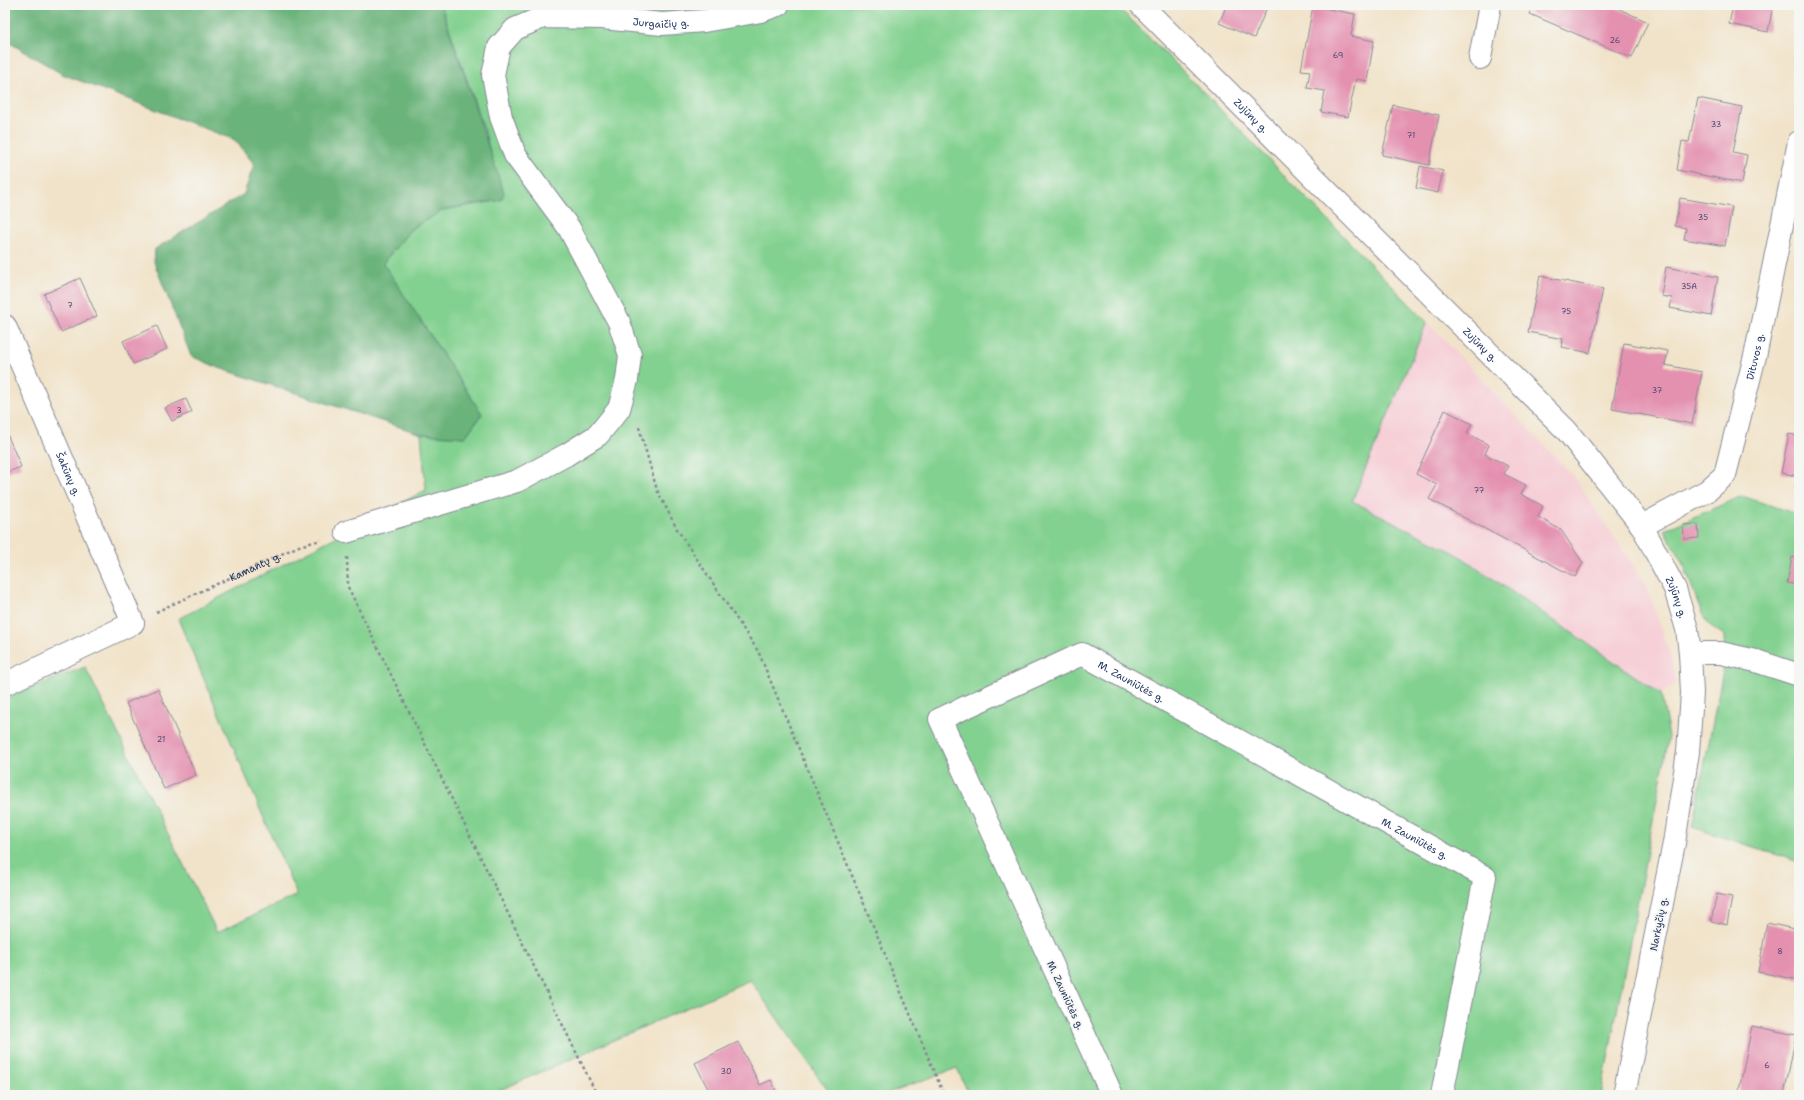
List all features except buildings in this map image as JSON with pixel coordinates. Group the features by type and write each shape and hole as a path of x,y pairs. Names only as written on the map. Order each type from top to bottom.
{"street":[{"name":"Jurgaičių g.","path":"346,532 517,481 566,455 598,435 619,409 627,380 630,355 619,322 569,228 515,155 501,117 493,75 500,47 515,29 543,17 602,18 662,24 704,21 761,11 778,5"},
{"name":"Zujūnų g.","path":"1141,5 1566,431 1642,526 1675,589 1686,629 1690,653 1692,693 1688,752"},
{"path":"1480,58 1490,5"},
{"name":"Dituvos g.","path":"1642,526 1707,491 1725,475 1756,352 1799,142"},
{"name":"Šakūnų g.","path":"5,326 133,623"},
{"path":"5,684 133,623"},
{"path":"1690,653 1721,653 1756,661 1799,675"},
{"name":"M. Zauniūtės g.","path":"1112,1095 940,719 1082,654 1485,877 1442,1095"},
{"name":"Narkyčių g.","path":"1624,1095 1674,843 1688,752"}],"path":[{"path":"638,425 657,490 677,530 758,651 944,1095"},
{"name":"Kamantų g.","path":"133,623 299,546 346,532"},
{"path":"346,532 348,587 597,1095"}],"shaded area":[{"path":"1427,322 1574,477 1646,585 1670,655 1676,682 1661,694 1457,554 1352,501"}],"green space":[{"path":"5,5 441,5 504,193 501,200 443,210 411,229 383,263 482,414 465,437 421,434 219,368 191,356 154,262 155,249 244,194 254,164 235,140 62,74 10,43 5,38"},
{"path":"441,5 619,5 637,9 700,12 748,5 1116,5 1179,67 1427,322 1352,501 1457,554 1661,694 1669,736 1601,1095 969,1095 957,1068 882,1095 831,1095 750,980 489,1095 5,1095 5,698 85,667 217,932 297,895 178,619 426,490 421,434 465,437 482,414 383,263 411,229 443,210 501,200 486,135"},
{"path":"1742,496 1799,515 1799,862 1692,827 1725,661 1724,635 1708,624 1702,614 1682,560 1664,530"}]}
